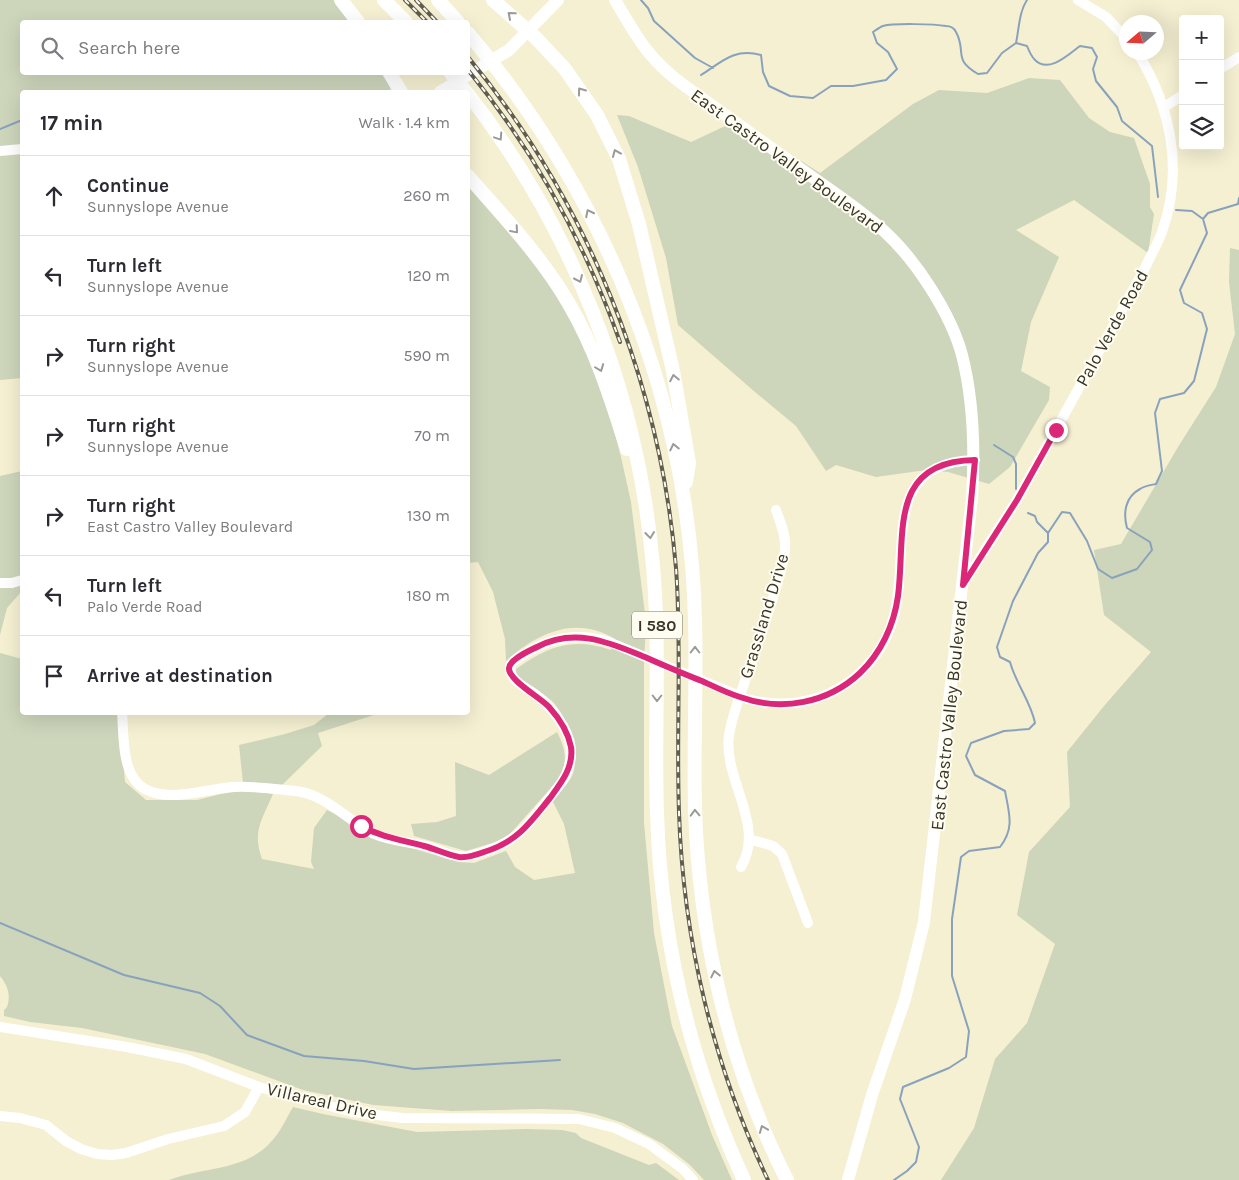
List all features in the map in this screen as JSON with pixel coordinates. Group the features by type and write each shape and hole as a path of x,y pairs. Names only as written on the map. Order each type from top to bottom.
{"highway":[{"path":"342,0 357,20"},
{"path":"384,0 404,20"},
{"path":"438,0 456,20"},
{"path":"493,0 528,31 565,69 593,109 611,141 628,184 641,231 680,404 688,463 684,495"},
{"name":"I 580","path":"470,35 533,118 564,166 616,269 638,323 654,372 673,442 684,495 692,564 695,608 695,810 704,913 718,986 733,1043 754,1106 785,1177"},
{"path":"391,75 400,90"},
{"name":"I 580","path":"452,75 464,90"},
{"name":"I 580","path":"470,98 504,144 535,193 562,242 586,295 606,349 621,395 637,458 647,514 656,613 657,827 666,919 678,983 695,1052 718,1120 744,1180"},
{"path":"470,178 544,266 579,321 605,380 647,514"}],"main road":[{"path":"470,74 509,50 558,0"},
{"name":"East Castro Valley Boulevard","path":"616,0 643,46 662,68 728,118 843,199 884,231 926,281 949,322 962,354 972,408 975,460 930,884 924,922 903,1005 869,1104 848,1180"},
{"path":"443,90 468,75"}],"street":[{"path":"1078,0 1106,17 1119,31"},
{"path":"1224,67 1239,57"},
{"name":"Palo Verde Road","path":"963,585 1017,500 1144,270 1162,232 1172,192 1173,163 1171,138 1164,107 1141,60"},
{"path":"1164,107 1179,97"},
{"path":"0,151 20,148"},
{"path":"122,715 126,760 130,772 145,789 157,793 181,794 234,787 297,791 314,796 329,804 376,834 427,846 460,857 491,850 513,840 563,780 570,764 571,748 560,720 536,694 510,674 510,666 515,660 537,647 558,639 573,637 591,638 613,644 739,697 769,704 804,702 834,691 848,683 872,660 881,647 894,616 898,596 903,517 906,503 913,490 926,474 942,465 975,460"},
{"name":"Grassland Drive","path":"741,867 748,850 749,839 745,812 732,774 729,757 730,733 739,697 784,558 786,546 784,534 776,510"},
{"path":"0,583 20,581"},
{"path":"749,839 773,846 782,854 808,923"},
{"name":"Villareal Drive","path":"0,1027 127,1046 186,1059 259,1087 352,1112 402,1118 579,1118 615,1128 649,1144 683,1169 693,1180"},
{"path":"0,1116 20,1118 46,1125 66,1141 82,1149 97,1154 112,1155 126,1153 168,1138 224,1126 245,1112 259,1087"}],"green space":[{"path":"0,0 334,0 348,20 20,20 20,75 384,75 391,88 390,90 20,90 20,378 0,380"},
{"path":"1029,78 1060,80 1089,118 1110,132 1134,138 1150,184 1150,207 1154,214 1148,253 1074,200 1016,230 1059,257 1031,322 1021,371 1050,387 1049,400 1010,467 989,484 948,472 926,470 876,477 836,465 826,471 796,426 678,325 666,258 638,167 617,115 629,116 691,142 736,121 820,173 913,104 939,90 987,93"},
{"path":"470,187 550,282 581,335 604,392 631,502 646,622 644,664 644,823 654,933 672,1026 712,1135 732,1180 704,1180 690,1165 663,1144 623,1123 595,1114 572,1110 452,1111 373,1105 303,1090 205,1054 82,1028 30,1022 4,1016 9,995 7,987 0,976 0,653 20,658 20,715 119,715 125,782 146,800 197,800 239,791 259,791 273,794 258,833 262,859 314,869 311,862 314,828 327,810 388,841 458,862 474,863 506,851 515,867 534,880 575,873 564,824 552,800 572,776 575,758 574,747 563,716 558,708 548,697 519,677 516,669 539,654 561,646 585,644 611,650 615,639 586,628 558,630 531,642 506,661 505,639 493,592 478,562 470,563"},
{"path":"1230,248 1239,250 1239,1180 941,1180 974,1128 995,1059 1027,1023 1055,944 1017,915 1029,852 1070,807 1067,752 1151,652 1104,615 1094,550 1121,544 1216,387 1235,334 1229,282"},
{"path":"20,471 20,593 7,608 0,635 0,476"},
{"path":"326,715 374,715 318,733 322,746 280,787 243,783 239,745 314,725"},
{"path":"557,732 565,756 564,767 559,779 509,835 496,842 466,851 414,836 411,824 437,822 456,816 455,762 489,775"},
{"path":"293,1107 417,1132 562,1130 576,1133 581,1138 649,1165 656,1163 679,1180 169,1180 235,1164 260,1152 277,1135"}],"waterway":[{"path":"641,0 648,8 654,21 695,58 713,68"},
{"path":"1016,43 1021,15 1027,0"},
{"path":"701,75 729,57 743,53 752,53 761,55 763,72 769,86 790,96 813,98 831,86 853,86 886,80 897,69 888,52 877,43 873,32 883,26 924,24 952,27 959,39 965,64 978,74 987,73 1002,53 1016,43"},
{"path":"1016,43 1027,46 1035,60 1046,65 1065,58 1080,46 1092,48 1097,57 1093,69 1096,81 1117,107 1122,121 1152,146 1158,197"},
{"path":"0,129 20,121"},
{"path":"1203,219 1208,213 1238,204 1239,198"},
{"path":"1176,210 1192,211 1203,219"},
{"path":"894,1180 916,1162 919,1147 900,1099 903,1087 949,1068 966,1057 969,1031 952,976 952,919 961,857 969,851 1000,847 1008,833 1010,820 1005,791 975,775 966,756 971,743 1004,731 1029,729 1035,723 1010,662 1000,657 997,647 1013,601 1038,553 1048,542 1048,533 1062,512 1070,513 1087,541 1098,569 1112,578 1137,569 1152,550 1150,542 1127,528 1125,511 1131,496 1142,488 1156,484 1162,471 1155,413 1160,399 1184,393 1194,381 1207,329 1202,313 1184,303 1180,290 1207,233 1203,219"},
{"path":"994,445 1013,457 1016,464 1016,489"},
{"path":"1028,513 1035,516 1037,522 1048,533"},
{"path":"0,923 124,975 200,993 220,1006 247,1035 304,1056 364,1061 414,1069 560,1060"}],"railway":[{"path":"405,0 425,20"},
{"path":"416,0 435,20"},
{"path":"470,60 510,113 548,171 582,233 611,296 635,362 653,430 667,498 676,568 679,629 679,812 682,860 694,954 704,1001 731,1092 768,1180"},
{"path":"470,73 515,133 556,199 591,269 620,342"}],"route":[{"path":"361,826 376,834 427,846 460,857 491,850 513,840 563,780 570,764 571,748 560,720 549,706 536,694 518,682 510,674 509,670 515,660 548,641 573,637 600,640 739,697 769,704 804,702 834,691 848,683 872,660 888,632 898,596 903,517 906,503 916,484 926,474 942,465 975,460 963,585 1017,500 1056,430"}]}
